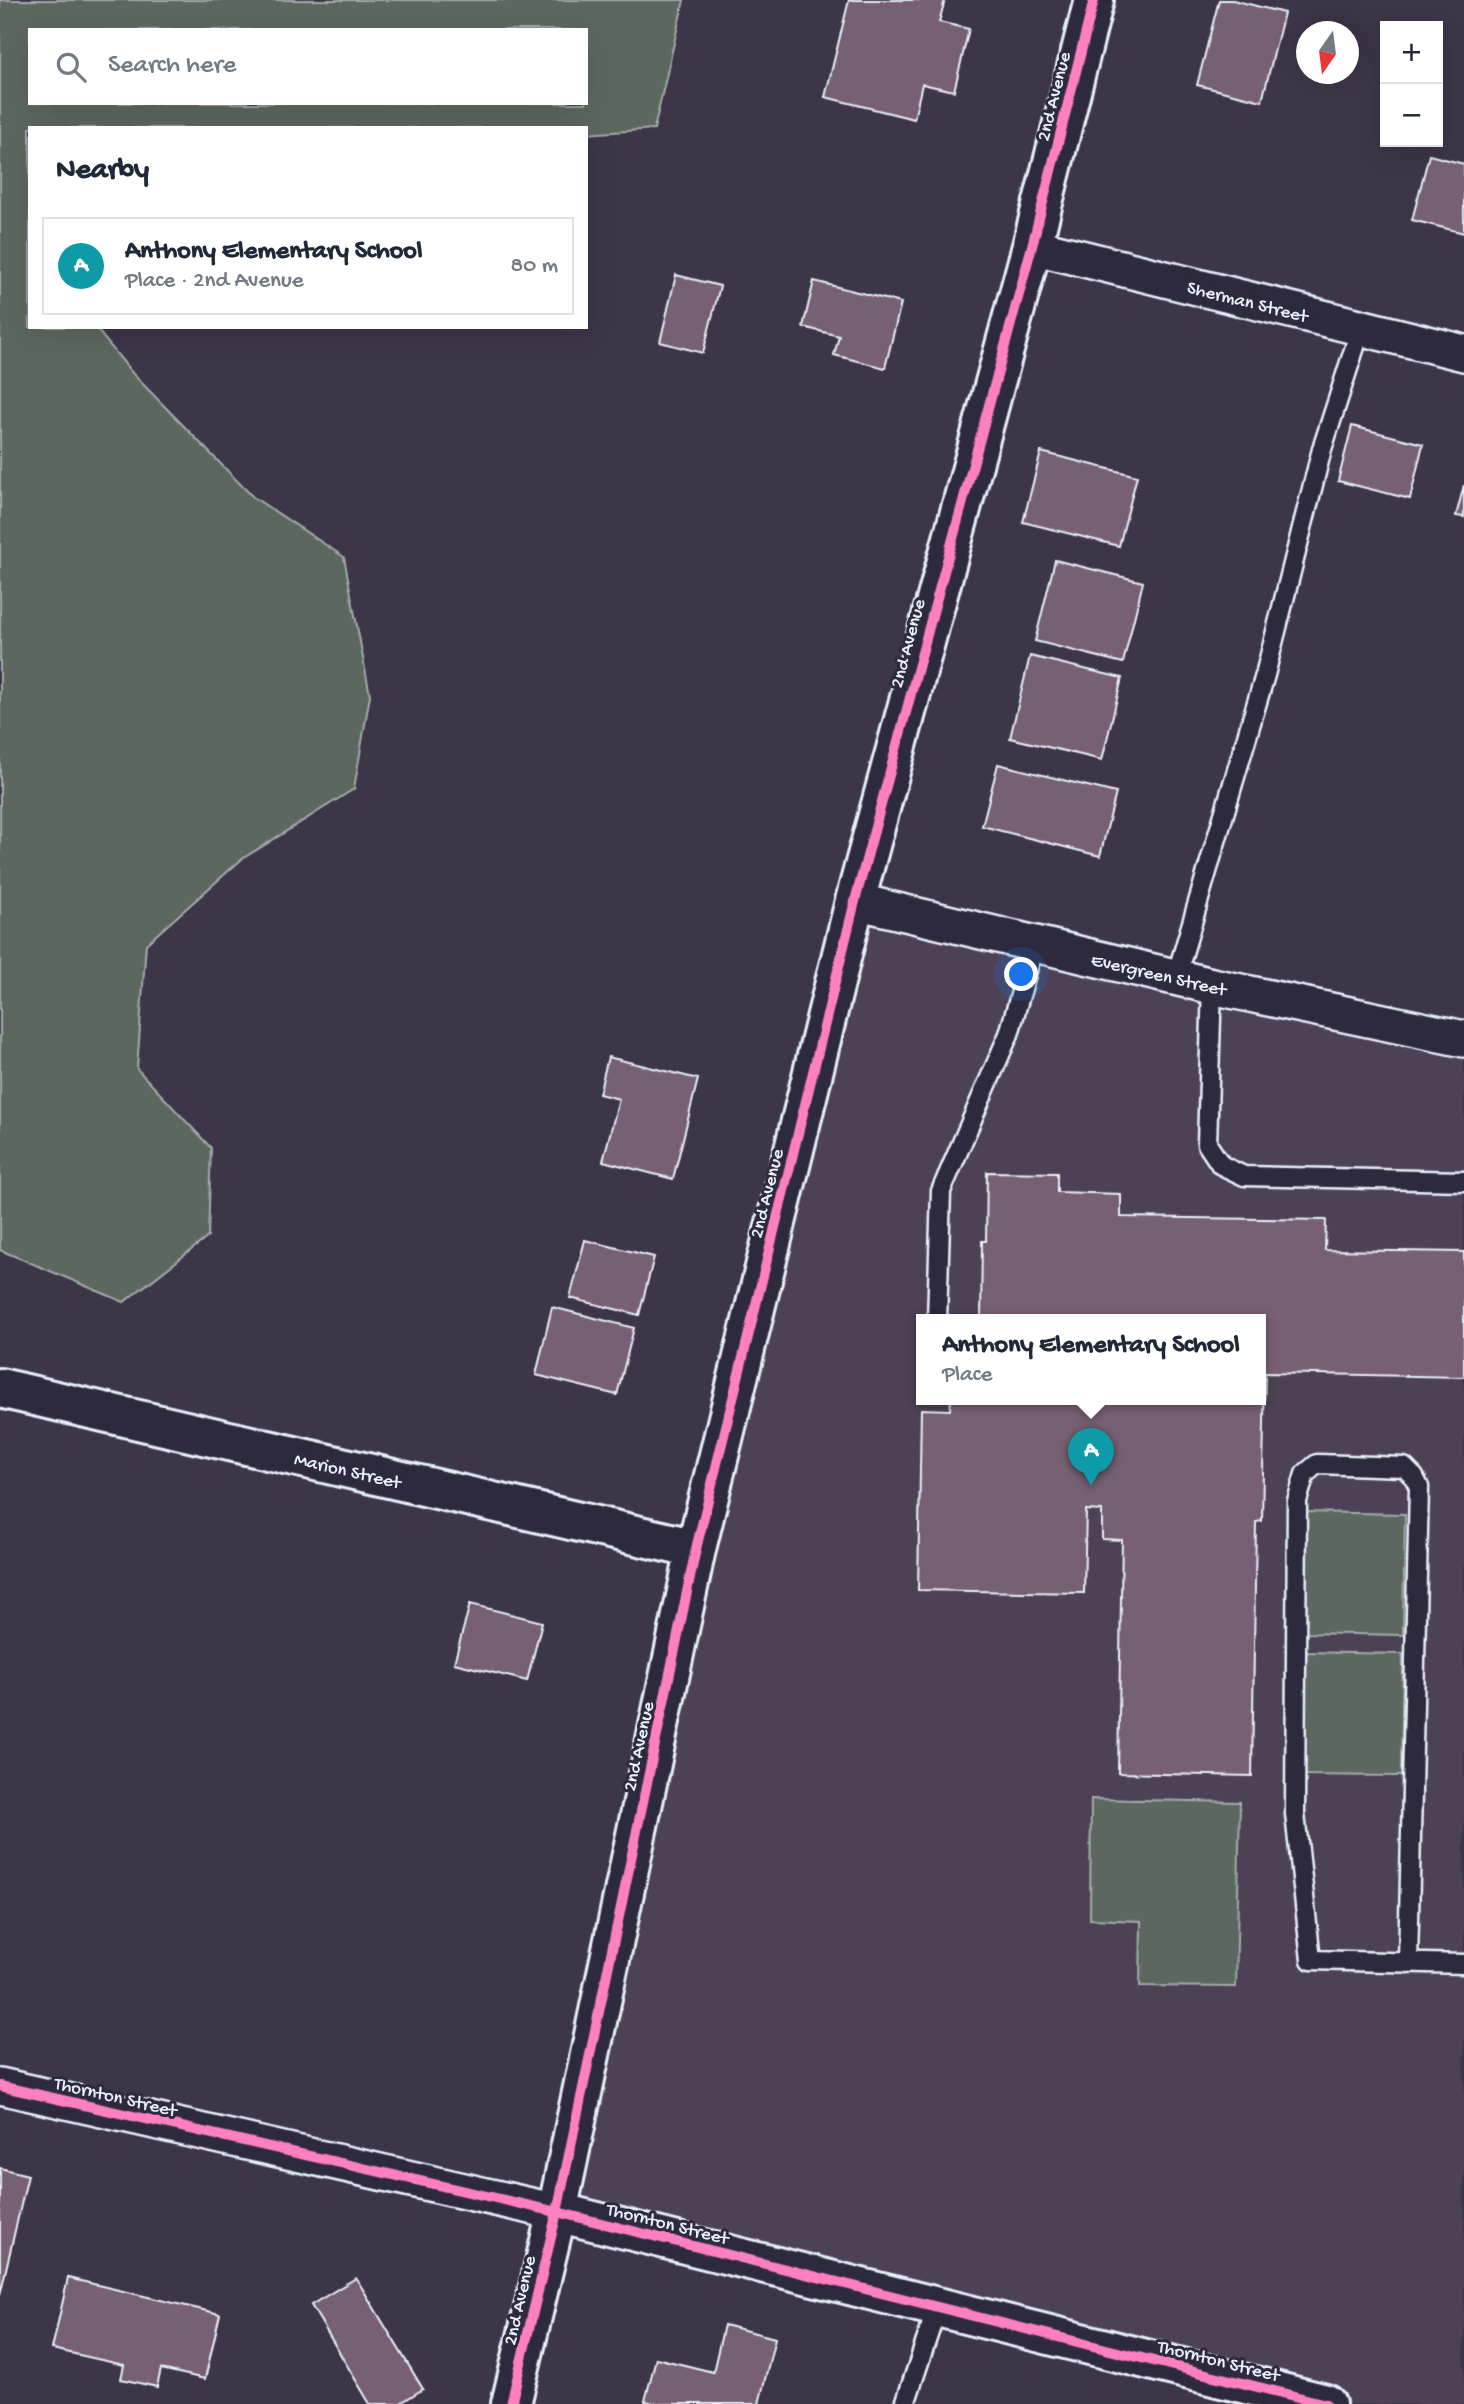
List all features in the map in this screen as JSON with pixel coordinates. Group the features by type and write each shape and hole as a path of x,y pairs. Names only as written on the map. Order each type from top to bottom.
{"street":[{"name":"2nd Avenue","path":"512,2404 557,2212 696,1549 855,901 1032,246 1094,0"},
{"name":"Sherman Street","path":"1032,246 1464,353"},
{"name":"Evergreen Street","path":"855,901 1212,986 1464,1039"},
{"name":"Marion Street","path":"0,1388 696,1549"},
{"name":"Thornton Street","path":"0,2087 557,2212 1325,2404"}],"lane":[{"path":"1176,977 1265,675 1322,449 1361,328"},
{"path":"937,1314 941,1191 1009,1034 1035,943"},
{"path":"1212,986 1207,1144 1221,1165 1244,1176 1464,1181"},
{"path":"1408,1963 1419,1487 1404,1467 1317,1464 1305,1474 1297,1500 1295,1814 1311,1960 1408,1963 1464,1964"},
{"path":"905,2404 937,2308"}],"shaded area":[{"path":"0,0 684,0 654,129 588,134 588,126 28,126 28,329 97,329 133,374 253,497 344,557 370,695 354,789 242,859 146,944 137,1069 211,1148 208,1237 124,1302 0,1250"},
{"path":"855,901 1464,1039 1464,2404 1322,2404 557,2212"},
{"path":"1302,1512 1405,1514 1403,1635 1301,1633"},
{"path":"1301,1652 1403,1654 1401,1776 1299,1775"},
{"path":"1091,1799 1240,1802 1236,1987 1140,1986 1141,1921 1090,1919"}],"building":[{"path":"849,0 945,0 939,22 969,29 954,91 922,84 914,119 825,97"},
{"path":"1219,0 1233,0 1284,13 1262,101 1197,85"},
{"path":"1429,155 1464,164 1464,233 1412,220"},
{"path":"676,275 720,286 703,353 660,342"},
{"path":"814,281 901,303 885,368 834,355 839,336 803,327"},
{"path":"1352,426 1423,444 1410,499 1338,481"},
{"path":"1041,452 1137,476 1119,546 1023,522"},
{"path":"1464,485 1464,517 1456,516"},
{"path":"1055,560 1143,582 1123,663 1035,641"},
{"path":"1030,656 1122,678 1102,760 1010,738"},
{"path":"998,764 1116,793 1100,856 982,826"},
{"path":"608,1057 698,1079 673,1179 603,1161 619,1099 599,1094"},
{"path":"987,1172 1057,1173 1057,1192 1121,1194 1121,1217 1326,1220 1325,1250 1464,1252 1464,1377 1266,1373 1266,1314 981,1314 982,1241 986,1241"},
{"path":"585,1240 654,1257 639,1315 570,1298"},
{"path":"552,1307 634,1328 617,1395 536,1375"},
{"path":"950,1405 1264,1405 1262,1521 1256,1522 1252,1776 1118,1773 1122,1540 1102,1539 1102,1511 1086,1510 1084,1593 918,1590 921,1409 950,1410"},
{"path":"470,1604 542,1622 527,1681 454,1663"},
{"path":"0,2168 28,2175 0,2295"},
{"path":"68,2278 220,2314 205,2379 161,2369 157,2387 121,2379 124,2365 52,2349"},
{"path":"356,2278 423,2389 399,2404 370,2404 311,2305"},
{"path":"724,2325 775,2338 759,2404 658,2404 645,2401 656,2358 713,2372"}],"cycle path":[{"path":"511,2404 557,2212 696,1549 855,901 1032,246 1094,0"},
{"path":"0,2086 557,2212 1326,2404"}],"place":[{"name":"Anthony Elementary School","path":"1091,1486"}]}
